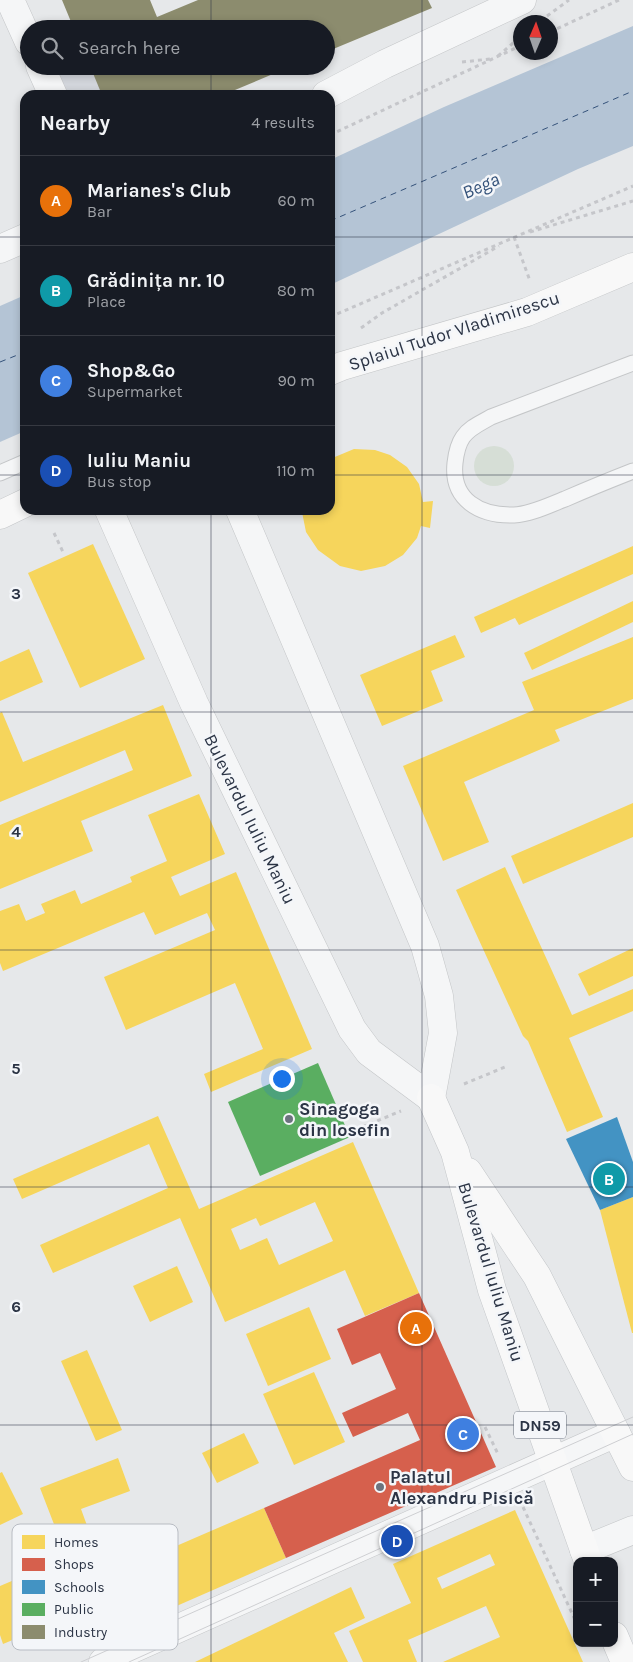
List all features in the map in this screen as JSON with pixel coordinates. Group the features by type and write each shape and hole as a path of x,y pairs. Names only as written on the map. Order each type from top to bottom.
{"main road":[{"name":"Splaiul Tudor Vladimirescu","path":"335,369 527,312 633,267"},
{"path":"0,515 20,505"},
{"name":"Bulevardul Iuliu Maniu","path":"431,1098 455,1152 492,1290 586,1555"},
{"name":"Bulevardul Iuliu Maniu","path":"455,1152 537,1276 633,1467"},
{"path":"618,1645 625,1662"}],"street":[{"path":"10,0 20,22"},
{"path":"335,90 385,64 522,0"},
{"path":"44,75 50,90"},
{"path":"0,249 20,240"},
{"name":"Bulevardul Iuliu Maniu","path":"111,515 194,703 352,1029 369,1052 431,1098"},
{"path":"242,515 425,946 439,996 443,1033 431,1098"},
{"path":"178,1629 616,1433"},
{"path":"586,1555 633,1530"},
{"path":"103,1662 130,1650"}],"lane":[{"path":"633,363 491,417 472,427 462,437 454,470 458,488 470,505 491,513 504,515 516,515 538,510 633,471"},
{"path":"0,473 20,464"}],"path":[{"path":"549,15 569,0"},
{"path":"558,28 619,0"},
{"path":"335,133 513,49"},
{"path":"335,315 633,186"},
{"path":"354,333 382,313 514,237 633,201"},
{"path":"514,237 531,284"},
{"path":"54,533 62,552"},
{"path":"485,1427 573,1615"}],"shaded area":[{"path":"46,75 254,75 220,90 54,90"},
{"path":"498,446 505,449 511,455 514,466 513,474 505,483 498,486 490,486 483,483 475,474 474,462 477,455 486,447"}],"water":[{"name":"Bega","path":"633,26 633,146 578,169 335,283 335,158 444,107 554,60 558,60 558,58"},
{"path":"20,297 20,433 0,442 0,306"}],"building: Homes":[{"path":"354,449 375,450 390,455 407,467 419,484 423,502 433,501 430,528 421,526 417,538 403,555 385,566 361,571 340,566 318,550 306,532 303,515 335,515 335,457"},
{"path":"93,544 145,659 80,688 28,573"},
{"path":"633,546 633,574 519,625 515,618 481,633 474,617"},
{"path":"633,601 633,622 532,670 524,653"},
{"path":"455,635 465,657 431,671 443,701 382,726 360,675"},
{"path":"633,637 633,699 555,730 560,741 464,782 489,842 443,861 403,766 534,710 522,682"},
{"path":"29,649 43,682 0,701 0,662"},
{"path":"163,705 192,776 81,821 93,851 0,889 0,825 133,770 125,750 0,802 0,713 2,712 23,762"},
{"path":"199,794 225,854 171,877 180,896 236,872 312,1049 211,1092 204,1074 263,1049 235,983 126,1030 104,977 215,930 207,913 155,935 144,912 3,971 0,963 0,911 19,904 26,921 45,913 41,904 75,890 81,904 132,882 130,877 167,861 148,815"},
{"path":"633,803 633,837 523,884 511,856"},
{"path":"505,867 572,1015 633,989 633,1011 569,1038 603,1117 567,1132 528,1041 523,1036 456,890"},
{"path":"633,948 633,976 589,996 578,974"},
{"path":"158,1116 199,1209 353,1142 419,1293 365,1316 345,1270 225,1322 180,1218 53,1273 40,1245 168,1188 149,1144 22,1199 13,1179","holes":["315,1202 333,1241 279,1265 267,1238 240,1250 231,1229 256,1218 260,1226"]},
{"path":"633,1197 633,1333 632,1333 600,1210"},
{"path":"177,1266 193,1302 150,1322 133,1286"},
{"path":"309,1307 331,1359 268,1386 246,1334"},
{"path":"87,1350 122,1430 96,1441 61,1361"},
{"path":"314,1372 345,1442 294,1465 263,1394"},
{"path":"244,1433 259,1463 217,1483 202,1453"},
{"path":"118,1458 130,1491 81,1509 86,1524 54,1524 40,1488"},
{"path":"2,1472 23,1514 0,1525 0,1473"},
{"path":"264,1508 286,1558 178,1605 178,1545"},
{"path":"515,1510 573,1640 573,1647 576,1647 583,1662 443,1662 500,1637 486,1606 408,1640 417,1662 363,1662 349,1631 411,1603 393,1564","holes":["490,1554 495,1565 442,1589 437,1578"]},
{"path":"12,1581 12,1640 3,1644 0,1635 0,1586"},
{"path":"351,1587 365,1618 334,1633 348,1662 195,1662"}],"building: Shops":[{"name":"Palatul Alexandru Pisică","path":"419,1293 496,1467 286,1558 264,1508 420,1440 408,1413 353,1437 342,1413 396,1389 380,1353 352,1365 337,1329"}],"building: Schools":[{"path":"617,1117 633,1162 633,1197 600,1210 566,1139"}],"building: Public":[{"name":"Sinagoga din Iosefin","path":"318,1063 350,1137 260,1176 228,1102"}],"building: Industry":[{"path":"62,0 150,0 157,17 198,0 428,0 432,8 335,48 335,20 70,20"},
{"path":"94,75 271,75 235,90 100,90"}],"ferry route":[{"path":"335,219 633,91"},
{"path":"0,362 20,354"}],"tram line":[{"path":"178,1619 633,1417"},
{"path":"178,1640 633,1434"},
{"path":"81,1662 108,1650"},
{"path":"129,1662 156,1650"}],"place":[{"name":"Sinagoga din Iosefin","path":"289,1119"},
{"name":"Grădinița nr. 10","path":"609,1179"},
{"name":"Marianes's Club","path":"416,1328"},
{"name":"Shop&Go","path":"463,1434"},
{"name":"Palatul Alexandru Pisică","path":"380,1487"},
{"name":"Iuliu Maniu","path":"397,1541"}]}
